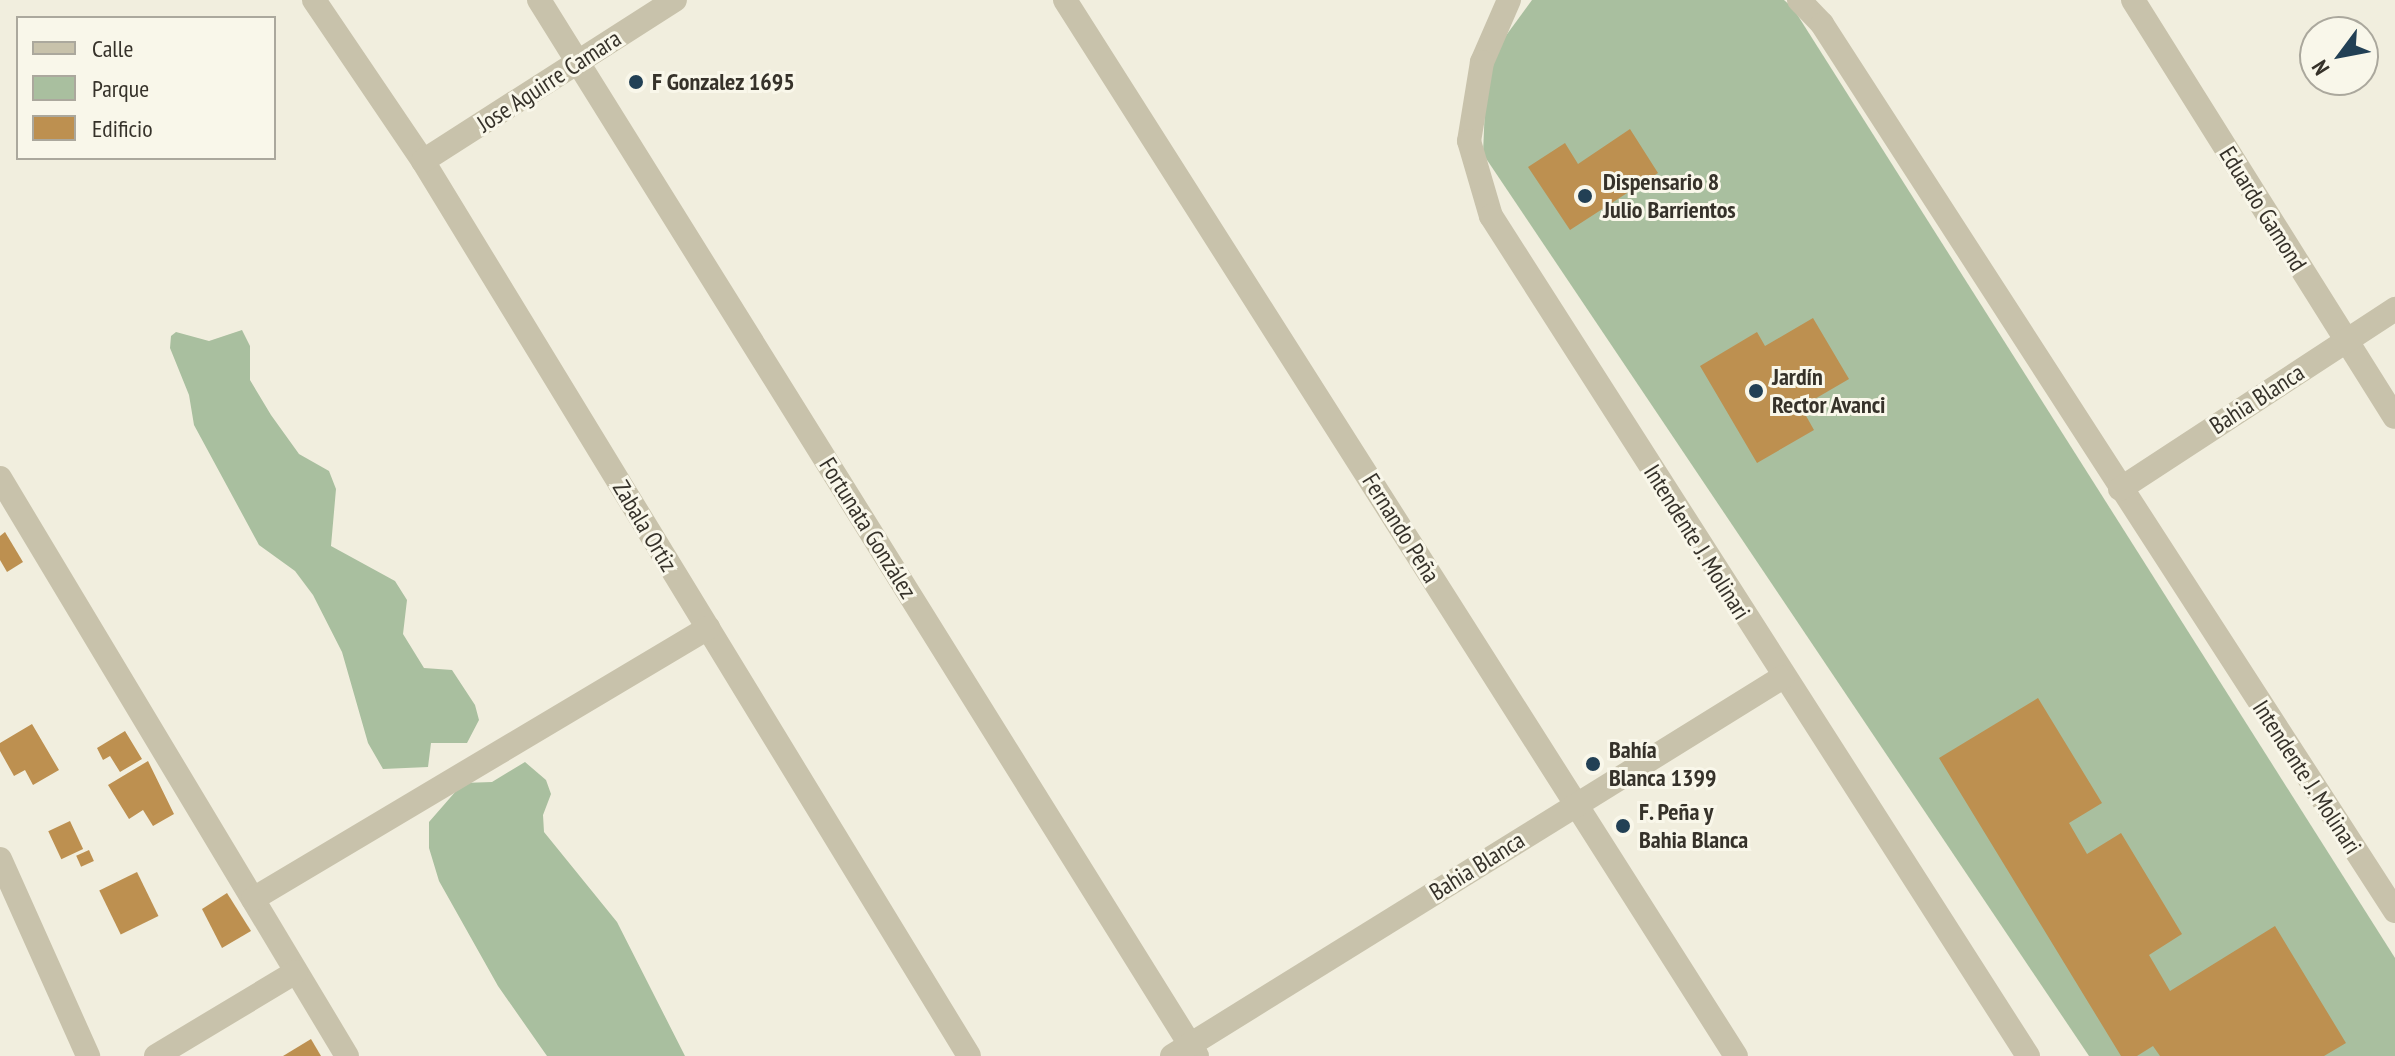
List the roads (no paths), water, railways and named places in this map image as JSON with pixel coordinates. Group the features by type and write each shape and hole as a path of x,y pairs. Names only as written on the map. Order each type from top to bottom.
{"street":[{"name":"Zabala Ortiz","path":"314,0 423,161 969,1056"},
{"name":"Fortunata González","path":"539,0 1186,1052"},
{"name":"Jose Aguirre Camara","path":"423,161 675,0"},
{"name":"Fernando Peña","path":"1065,0 1736,1056"},
{"name":"Intendente J. Molinari","path":"1509,0 1482,62 1469,141 1491,216 2028,1056"},
{"name":"Intendente J. Molinari","path":"1799,0 1822,24 2395,911"},
{"name":"Eduardo Gamond","path":"2133,0 2395,417"},
{"name":"Bahia Blanca","path":"2120,489 2395,309"},
{"path":"0,478 347,1056"},
{"path":"253,899 708,628"},
{"name":"Bahia Blanca","path":"1186,1052 1783,677"},
{"path":"0,859 88,1056"},
{"path":"156,1056 296,972"}],"place":[{"name":"F Gonzalez 1695","path":"636,82"},
{"name":"Dispensario 8 Julio Barrientos","path":"1585,196"},
{"name":"Jardín Rector Avanci","path":"1756,391"},
{"name":"Bahía Blanca 1399","path":"1593,764"},
{"name":"F. Peña y Bahia Blanca","path":"1623,826"}]}
